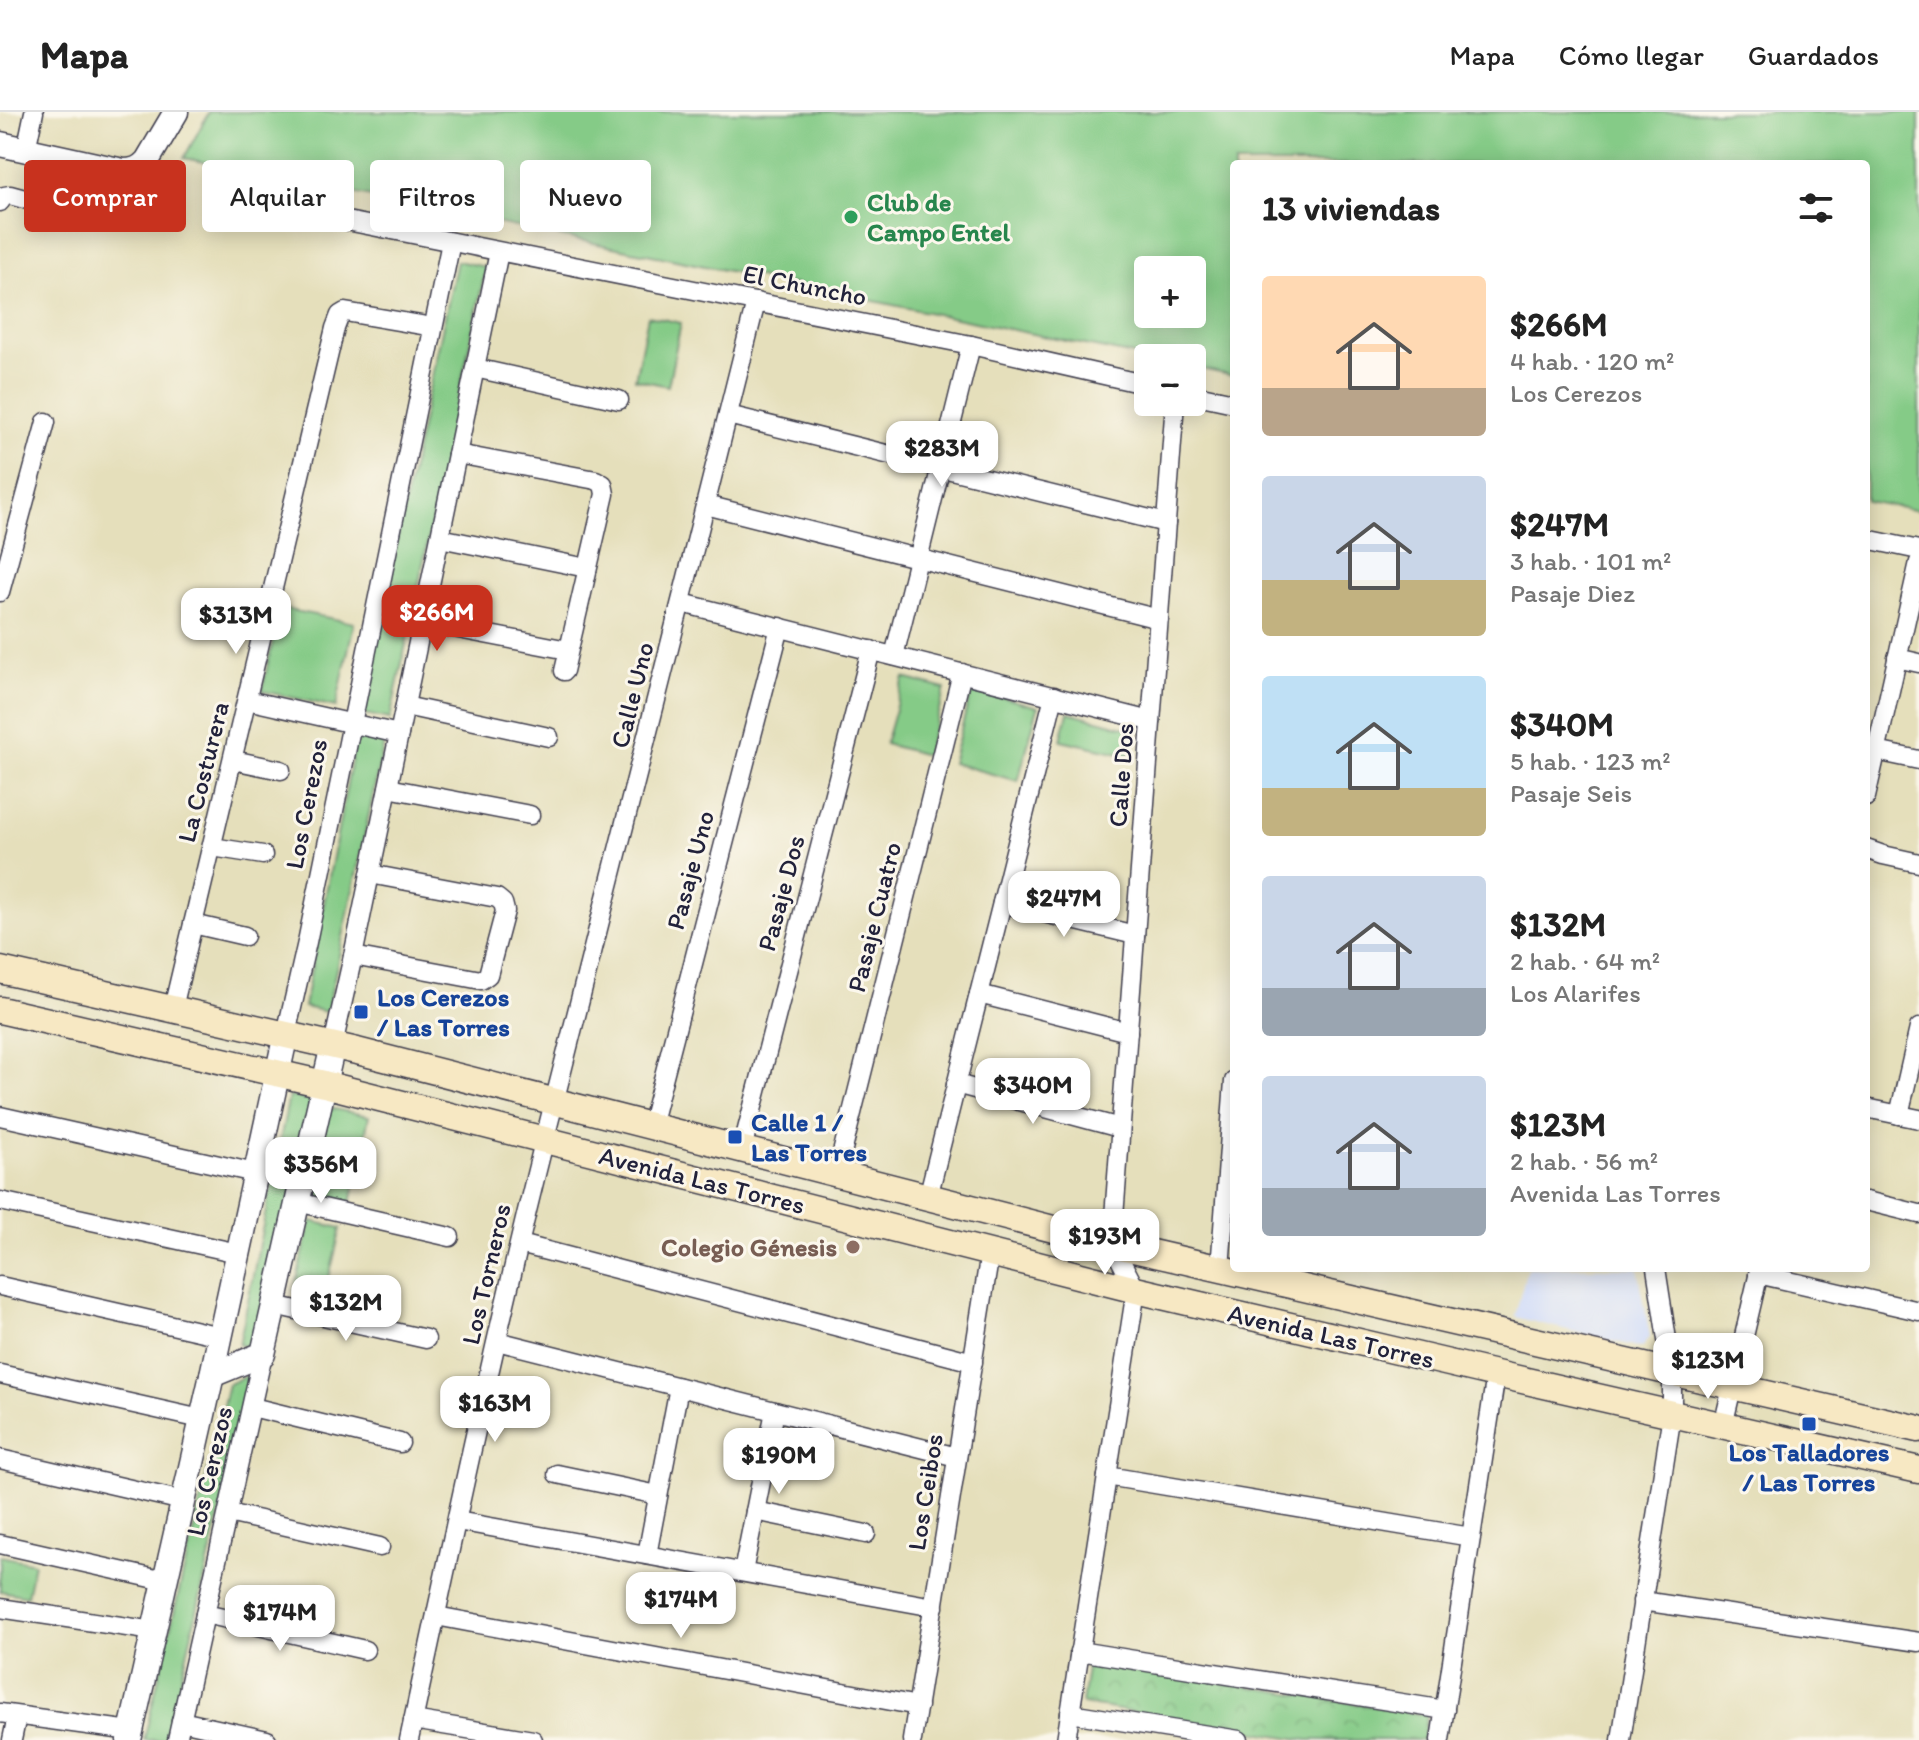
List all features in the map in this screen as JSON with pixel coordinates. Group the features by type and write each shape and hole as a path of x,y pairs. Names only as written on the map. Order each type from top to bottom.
{"main road":[{"name":"Avenida Las Torres","path":"0,970 333,1045 1112,1244 1230,1271"},
{"name":"Avenida Las Torres","path":"0,1010 324,1084 1136,1290 1919,1470"},
{"name":"Avenida Las Torres","path":"1233,1272 1919,1429"}],"street":[{"path":"26,150 34,112"},
{"path":"0,144 123,171 136,170 147,161 176,112"},
{"path":"0,202 4,196 10,195 24,199"},
{"name":"El Chuncho","path":"354,222 971,345 1134,382"},
{"name":"Los Cerezos","path":"130,1736 286,1034 451,242"},
{"name":"Los Cerezos","path":"177,1740 353,956 499,252"},
{"name":"Calle Uno","path":"555,1101 756,302"},
{"name":"La Costurera","path":"173,1008 335,328 340,315 345,312 433,327"},
{"path":"894,656 971,345"},
{"path":"475,368 619,400"},
{"path":"1206,397 1230,402"},
{"path":"728,415 1166,523"},
{"name":"Calle Dos","path":"1112,1244 1174,416"},
{"path":"0,592 4,564 46,422"},
{"path":"457,454 600,481 605,489 564,671"},
{"path":"706,505 1159,619"},
{"path":"440,538 587,568"},
{"path":"1870,540 1919,550"},
{"path":"1870,779 1919,562"},
{"path":"682,603 1151,721"},
{"path":"422,622 568,650"},
{"name":"Pasaje Uno","path":"651,1126 780,627"},
{"name":"Pasaje Dos","path":"742,1149 871,650"},
{"path":"1897,658 1919,663"},
{"name":"Pasaje Cuatro","path":"837,1173 962,673"},
{"path":"928,1197 1054,696"},
{"path":"247,700 399,734"},
{"path":"405,706 549,737"},
{"path":"1876,751 1919,760"},
{"path":"233,760 281,770"},
{"path":"388,788 530,815"},
{"path":"212,847 263,855"},
{"path":"1870,850 1919,863"},
{"path":"353,956 481,980 488,975 505,911 503,903 497,898 370,874"},
{"path":"1002,903 1135,935"},
{"path":"193,924 245,936"},
{"path":"979,994 1128,1032"},
{"path":"1899,1115 1919,1028"},
{"path":"956,1084 1120,1128"},
{"name":"Los Torneros","path":"409,1740 497,1341 555,1101"},
{"path":"1870,1109 1919,1119"},
{"path":"0,1116 255,1173"},
{"path":"1220,1269 1230,1168"},
{"path":"0,1201 238,1253"},
{"path":"297,1202 450,1237"},
{"path":"1870,1202 1919,1214"},
{"path":"520,1244 973,1362"},
{"path":"1066,1740 1136,1290 1112,1244"},
{"name":"Los Ceibos","path":"912,1740 990,1253"},
{"path":"1621,1740 1672,1414 1672,1372 1657,1272"},
{"path":"1723,1426 1759,1272"},
{"path":"1763,1272 1919,1311"},
{"path":"0,1286 220,1336"},
{"path":"274,1305 426,1339"},
{"path":"497,1341 957,1457"},
{"name":"Los Cerezos","path":"212,1375 263,1354"},
{"path":"0,1374 201,1419"},
{"path":"1440,1740 1496,1374"},
{"path":"647,1555 679,1387"},
{"path":"252,1407 400,1443"},
{"path":"743,1572 775,1411"},
{"path":"0,1459 183,1501"},
{"path":"557,1474 658,1495"},
{"path":"1107,1476 1471,1537"},
{"path":"755,1511 866,1534"},
{"path":"228,1513 380,1547"},
{"path":"457,1521 934,1607"},
{"path":"0,1544 165,1581"},
{"path":"1642,1601 1919,1642"},
{"path":"0,1608 154,1631"},
{"path":"205,1614 365,1650"},
{"path":"436,1616 918,1706"},
{"path":"1079,1651 1445,1710"},
{"path":"1070,1713 1239,1740"},
{"path":"12,1740 9,1715 130,1736"},
{"path":"413,1720 533,1740"},
{"path":"181,1721 267,1740"}],"shaded area":[{"path":"1526,1272 1639,1272 1650,1337 1642,1348 1515,1317"}],"green space":[{"name":"Club de Campo Entel","path":"209,112 1919,112 1919,511 1870,502 1870,160 1230,160 1230,375 1206,370 1206,344 1134,344 1134,355 541,232 651,232 651,160 520,160 520,228 504,224 504,160 370,160 370,197 354,193 354,160 202,162 184,158"},
{"path":"457,261 486,267 390,719 359,713"},
{"path":"648,316 681,323 668,386 635,379"},
{"path":"280,608 354,623 336,707 262,691"},
{"path":"904,678 945,689 926,755 885,744"},
{"path":"972,689 1038,707 1018,781 952,763"},
{"path":"1068,712 1131,729 1129,755 1061,740"},
{"path":"356,737 384,743 327,1012 304,1007"},
{"path":"289,1096 313,1101 255,1348 239,1345"},
{"path":"329,1108 369,1116 351,1203 312,1195"},
{"path":"311,1221 341,1228 324,1298 294,1291"},
{"path":"249,1375 249,1387 167,1740 144,1740 228,1384"},
{"path":"0,1556 34,1563 27,1596 0,1591"},
{"path":"1088,1661 1427,1715 1423,1740 1307,1740 1082,1704"}],"place":[{"name":"Club de Campo Entel","path":"851,217"},
{"name":"Los Cerezos / Las Torres","path":"361,1012"},
{"name":"Calle 1 / Las Torres","path":"735,1137"},
{"name":"Colegio Génesis","path":"853,1247"},
{"name":"Los Talladores / Las Torres","path":"1809,1424"}]}
